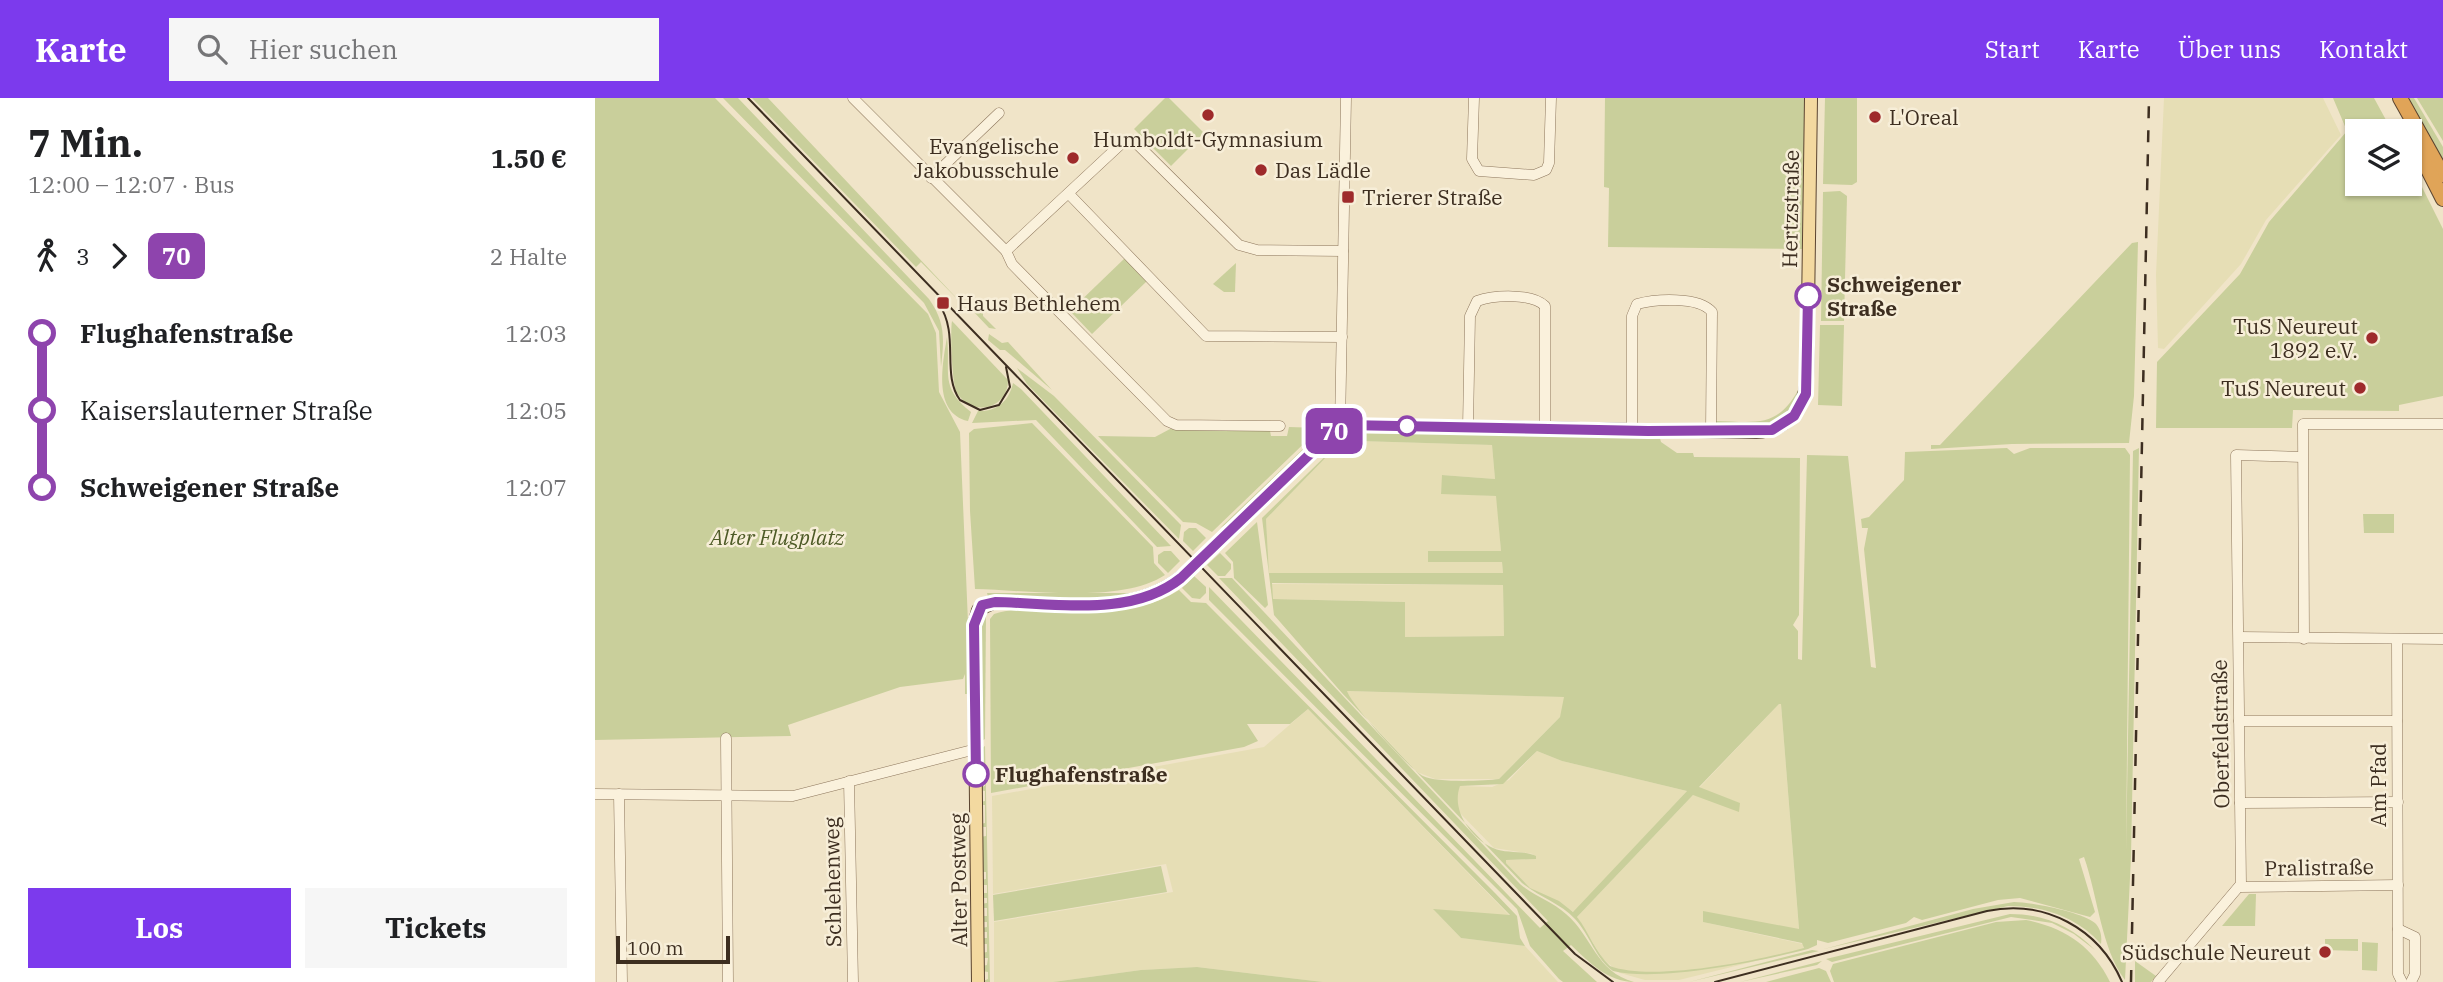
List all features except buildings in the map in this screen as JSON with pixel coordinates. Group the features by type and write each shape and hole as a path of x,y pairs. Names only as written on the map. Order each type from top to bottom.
{"highway":[{"path":"2390,98 2401,119"},
{"path":"2400,98 2443,175"},
{"path":"2422,158 2443,199"}],"main road":[{"name":"Hertzstraße","path":"1711,431 1772,430 1790,420 1802,404 1807,379 1811,98"},
{"path":"1340,427 1711,431"},
{"name":"Alter Postweg","path":"978,982 974,625 978,610 995,602 1130,602 1157,594 1188,571 1340,427"}],"street":[{"path":"853,98 1006,251 1012,264 1167,421 1176,425 1280,426"},
{"path":"1340,427 1346,98"},
{"path":"1473,98 1472,159 1479,171 1534,175 1546,170 1550,157 1551,98"},
{"path":"931,177 999,113"},
{"path":"1006,251 1121,144 1133,140 1239,245 1257,250 1343,251"},
{"path":"1069,194 1206,336 1342,337"},
{"path":"1468,427 1471,309 1477,301 1487,297 1537,299 1545,306 1545,429"},
{"path":"1632,431 1632,316 1637,304 1646,302 1698,303 1711,312 1711,431"},
{"path":"2304,639 2302,427 2307,423 2443,424"},
{"name":"Oberfeldstraße","path":"2240,887 2236,456 2302,457"},
{"path":"2239,637 2443,639"},
{"name":"Am Pfad","path":"2397,640 2398,977 2402,982"},
{"path":"2239,721 2397,721"},
{"path":"726,738 728,982"},
{"path":"595,793 793,796 976,749"},
{"name":"Schlehenweg","path":"849,781 853,982"},
{"path":"619,794 622,982"},
{"path":"2240,803 2398,802"},
{"name":"Pralistraße","path":"2240,887 2398,885"},
{"path":"2158,982 2240,887"},
{"path":"2398,929 2415,937 2415,977 2411,982"}],"shaded area":[{"path":"2164,98 2323,98 2341,135 2266,220 2241,264 2164,349 2158,348 2156,275"},
{"path":"1359,441 1492,445 1495,479 1443,475 1441,493 1497,496 1501,551 1429,551 1428,561 1502,562 1503,573 1269,573 1266,519 1333,450 1343,444"},
{"path":"1270,584 1503,585 1504,636 1405,637 1405,602 1273,599"},
{"path":"1346,691 1564,697 1564,707 1560,717 1499,779 1435,779 1417,772 1357,708"},
{"path":"1779,704 1799,930 1703,922 1803,944 1804,949 1679,980 1645,980 1620,973 1603,959 1577,917 1693,795 1739,803 1699,788"},
{"path":"1308,709 1510,916 1434,910 1461,938 1525,946 1558,982 1323,982 1197,967 1141,970 1053,982 994,982 994,922 1173,892 1166,864 993,894 992,796 1264,747"},
{"path":"1537,751 1562,761 1687,791 1574,912 1530,888 1506,863 1506,860 1535,859 1533,854 1494,848 1458,811 1455,798 1460,786 1492,787 1509,780"}],"green space":[{"name":"Alter Flugplatz","path":"595,98 715,98 928,314 936,333 939,392 960,432 971,694 965,694 965,674 963,679 900,687 788,725 791,736 595,740"},
{"path":"723,98 738,98 929,299 943,332 941,367 939,331 924,303"},
{"path":"752,98 768,98 965,307 921,262 916,267"},
{"path":"1165,98 1169,98 1204,133 1171,166 1134,129"},
{"path":"1605,98 1805,98 1802,249 1608,247 1609,188 1604,187"},
{"path":"1825,98 1857,98 1857,182 1852,185 1823,184"},
{"path":"2333,98 2374,98 2385,119 2345,119 2345,126"},
{"path":"2404,98 2414,98 2443,147 2443,166 2422,129 2422,119 2416,119"},
{"path":"2417,98 2443,98 2443,141"},
{"path":"2345,133 2345,196 2422,196 2422,187 2443,229 2443,396 2399,405 2399,411 2293,410 2292,428 2156,428 2157,362 2240,274 2269,222"},
{"path":"1840,191 1847,196 1844,321 1821,321 1823,192"},
{"path":"2138,242 2134,396 2129,443 2012,444 1931,449 1931,445 1940,445 2132,243"},
{"path":"1125,258 1147,281 1092,334 1070,311"},
{"path":"1236,263 1235,292 1224,292 1213,284"},
{"path":"974,299 983,308 983,316 996,329 989,328 972,310"},
{"path":"952,321 1008,380 1002,398 995,404 987,407 970,405 962,400 956,391 953,378"},
{"path":"1820,325 1844,325 1842,406 1818,405"},
{"path":"989,334 1002,343 1008,342 1052,390 1005,350 1000,350 988,340"},
{"path":"947,337 950,387 971,412 968,421 949,408 944,397 942,372"},
{"path":"1017,368 1054,396 1181,525 1179,539 1027,384"},
{"path":"1013,383 1171,546 1157,547 1036,420 972,423 978,411 991,410 1001,404 1009,395"},
{"path":"1801,385 1797,405 1773,427 1717,425 1714,421 1766,420 1784,409"},
{"path":"1032,423 1153,547 1154,563 1165,575 1124,590 1100,592 1047,593 975,589 969,433 974,429"},
{"path":"1289,427 1320,428 1212,532 1196,523 1183,522 1098,436 1155,437 1170,429 1270,431 1271,436 1287,436"},
{"path":"1325,428 1330,429 1239,516 1220,528"},
{"path":"1421,431 1659,435 1661,442 1677,453 1693,453 1694,457 1800,458 1799,615 1793,625 1798,631 1798,659 1802,660 1807,455 1848,456 1871,667 1876,668 1864,549 1868,528 1862,528 1861,519 1869,517 1904,480 1905,452 2007,448 2014,454 2030,448 2125,448 2130,455 2126,853 2133,451 2139,448 2131,857 2125,980 2105,938 2084,857 2079,859 2095,912 2090,917 2020,898 1998,900 1922,920 1914,917 1906,923 1828,943 1817,940 1817,945 1808,949 1736,965 1656,974 1613,971 1602,960 1575,919 1522,883 1483,842 1498,850 1536,856 1536,859 1506,860 1506,863 1530,888 1559,901 1573,912 1687,791 1562,761 1537,751 1503,784 1460,786 1458,804 1466,824 1415,770 1423,776 1438,780 1499,779 1560,717 1564,697 1347,691 1368,721 1274,615 1262,518 1349,433 1420,434","holes":["1359,441 1492,445 1495,479 1442,475 1441,494 1496,496 1501,551 1428,551 1428,562 1502,562 1503,573 1269,573 1266,519 1333,450 1343,444","1272,583 1503,585 1504,636 1405,637 1405,602 1273,599","1781,704 1799,929 1703,911 1703,922 1802,943 1804,948 1733,964 1677,971 1651,972 1610,966 1600,955 1577,917 1693,795 1739,812 1740,803 1699,787"]},
{"path":"1338,432 1341,435 1260,513 1260,509"},
{"path":"2363,514 2394,514 2394,533 2364,533"},
{"path":"1257,522 1268,605 1265,608 1234,578 1233,562 1225,553"},
{"path":"1189,528 1196,528 1206,538 1193,551 1183,541 1184,532"},
{"path":"1171,551 1180,561 1168,573 1158,563 1158,555"},
{"path":"1220,553 1231,564 1231,569 1225,576 1218,576 1207,565"},
{"path":"1194,576 1206,587 1206,593 1200,599 1192,598 1182,588"},
{"path":"1219,578 1232,578 1520,884 1566,914 1611,970 1634,982 1607,975 1571,945 1563,951 1597,982 1563,982 1559,979 1530,946 1517,909 1209,600 1209,587 1540,928 1548,921"},
{"path":"1179,590 1191,602 1206,603 1495,893 1517,916 1520,938 1525,946 1461,938 1433,909 1510,915 1308,709 1290,724 1247,724 1258,741 1244,747 991,793 990,619 994,614 1041,608 1132,608 1155,602"},
{"path":"987,593 1140,593 1104,599 988,597"},
{"path":"986,614 985,739 980,742 980,622"},
{"path":"985,746 990,982 981,982 988,979 988,972 982,971 981,966 987,965 988,958 981,958 981,953 987,952 987,944 981,944 981,938 987,938 987,932 981,932 981,928 987,927 987,922 981,922 981,916 987,916 987,908 980,908 980,904 987,903 987,898 980,898 980,893 987,893 987,885 980,885 980,880 986,879 986,872 980,872 980,837 986,836 986,827 980,827 980,824 985,823 985,805 980,805 980,802 985,801 985,791 980,790 980,787 985,786 985,781 982,781 979,750"},
{"path":"1161,866 1167,892 994,921 993,895"},
{"path":"2249,894 2256,894 2255,926 2222,926"},
{"path":"2014,902 2056,908 2088,919 2099,928 2101,944 2071,920 2059,915 2034,908 2008,906 1824,949 1973,909"},
{"path":"2010,914 2034,916 2056,923 2076,934 2095,950 2074,934 2052,923 2011,917 1832,962 1826,959"},
{"path":"2026,920 2053,928 2076,941 2095,958 2110,982 1834,982 1830,971 1833,964 1996,922"},
{"path":"2325,939 2358,939 2358,951 2325,950"},
{"path":"2362,942 2378,943 2377,971 2362,970"},
{"path":"1812,950 1819,951 1689,982"},
{"path":"1822,961 1817,965 1740,982"},
{"path":"2135,961 2156,976 2151,982 2135,982"},
{"path":"1197,967 1323,982 1053,982 1141,970"},
{"path":"1819,968 1826,971 1831,982 1766,982"}],"tram line":[{"path":"748,98 1575,954 1613,982"},
{"path":"939,304 948,328 952,378 960,400 980,410 999,405 1010,387 1006,367"},
{"path":"1715,982 1987,911 2008,908 2049,914 2084,933 2099,946 2122,982"}],"railway":[{"path":"2131,982 2149,98"}],"bus line":[{"name":"70","path":"976,774 974,625 982,605 995,602 1109,604 1142,600 1157,594 1181,578 1335,430 1346,425 1648,431 1772,430 1794,416 1806,394 1808,296"}],"place":[{"name":"Humboldt-Gymnasium","path":"1208,115"},
{"name":"L'Oreal","path":"1875,117"},
{"name":"Evangelische Jakobusschule","path":"1073,158"},
{"name":"Das Lädle","path":"1261,170"},
{"name":"Trierer Straße","path":"1348,197"},
{"name":"Schweigener Straße","path":"1808,296"},
{"name":"Haus Bethlehem","path":"943,303"},
{"name":"TuS Neureut 1892 e.V.","path":"2372,338"},
{"name":"TuS Neureut","path":"2360,388"},
{"name":"Flughafenstraße","path":"976,774"},
{"name":"Südschule Neureut","path":"2325,952"}]}
